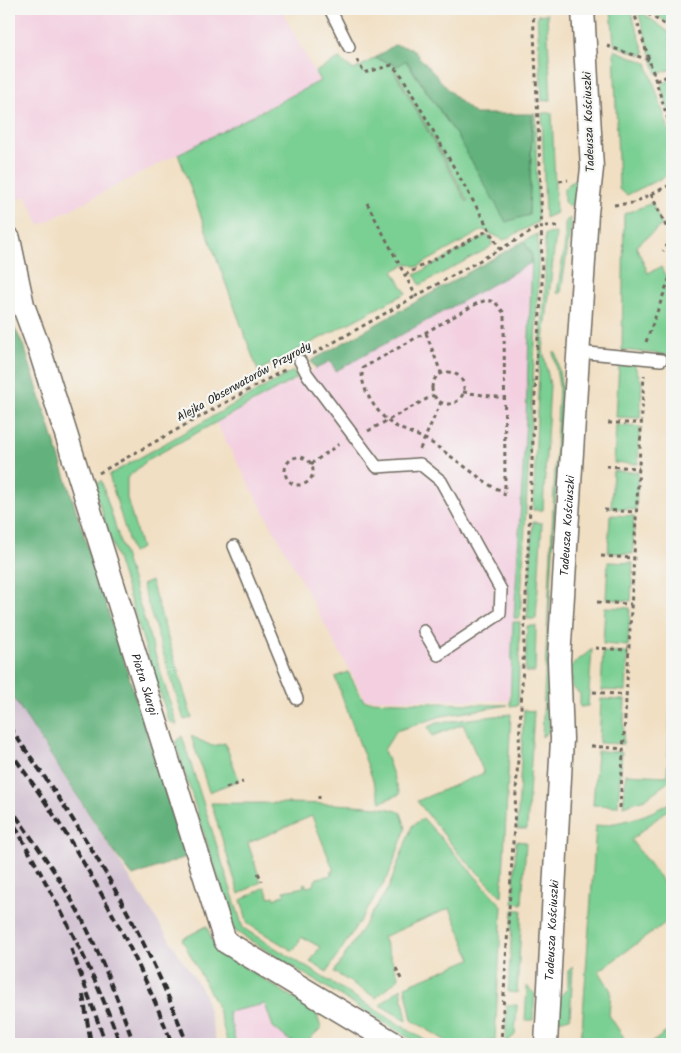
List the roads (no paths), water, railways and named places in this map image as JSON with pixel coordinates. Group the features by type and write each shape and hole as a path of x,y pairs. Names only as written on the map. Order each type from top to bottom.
{"street":[{"name":"Tadeusza Kościuszki","path":"546,1044 562,738 559,659 587,213 592,168 584,9"},
{"name":"Piotra Skargi","path":"9,239 12,277 81,482 224,938 226,942 394,1044"}],"lane":[{"path":"330,9 349,47"},
{"path":"578,352 662,360"},
{"path":"300,361 307,374 377,467 420,464 441,481 501,590 500,614 438,655 424,631"},
{"path":"234,546 297,699"}],"railway":[{"path":"9,727 86,840 131,919 152,960 187,1044"},
{"path":"9,750 57,820 100,892 139,967 172,1044"},
{"path":"9,806 51,867 80,915 107,973 134,1044"},
{"path":"15,826 85,960 110,1016 120,1044"},
{"path":"71,948 106,1044"},
{"path":"83,995 91,1044"}]}
